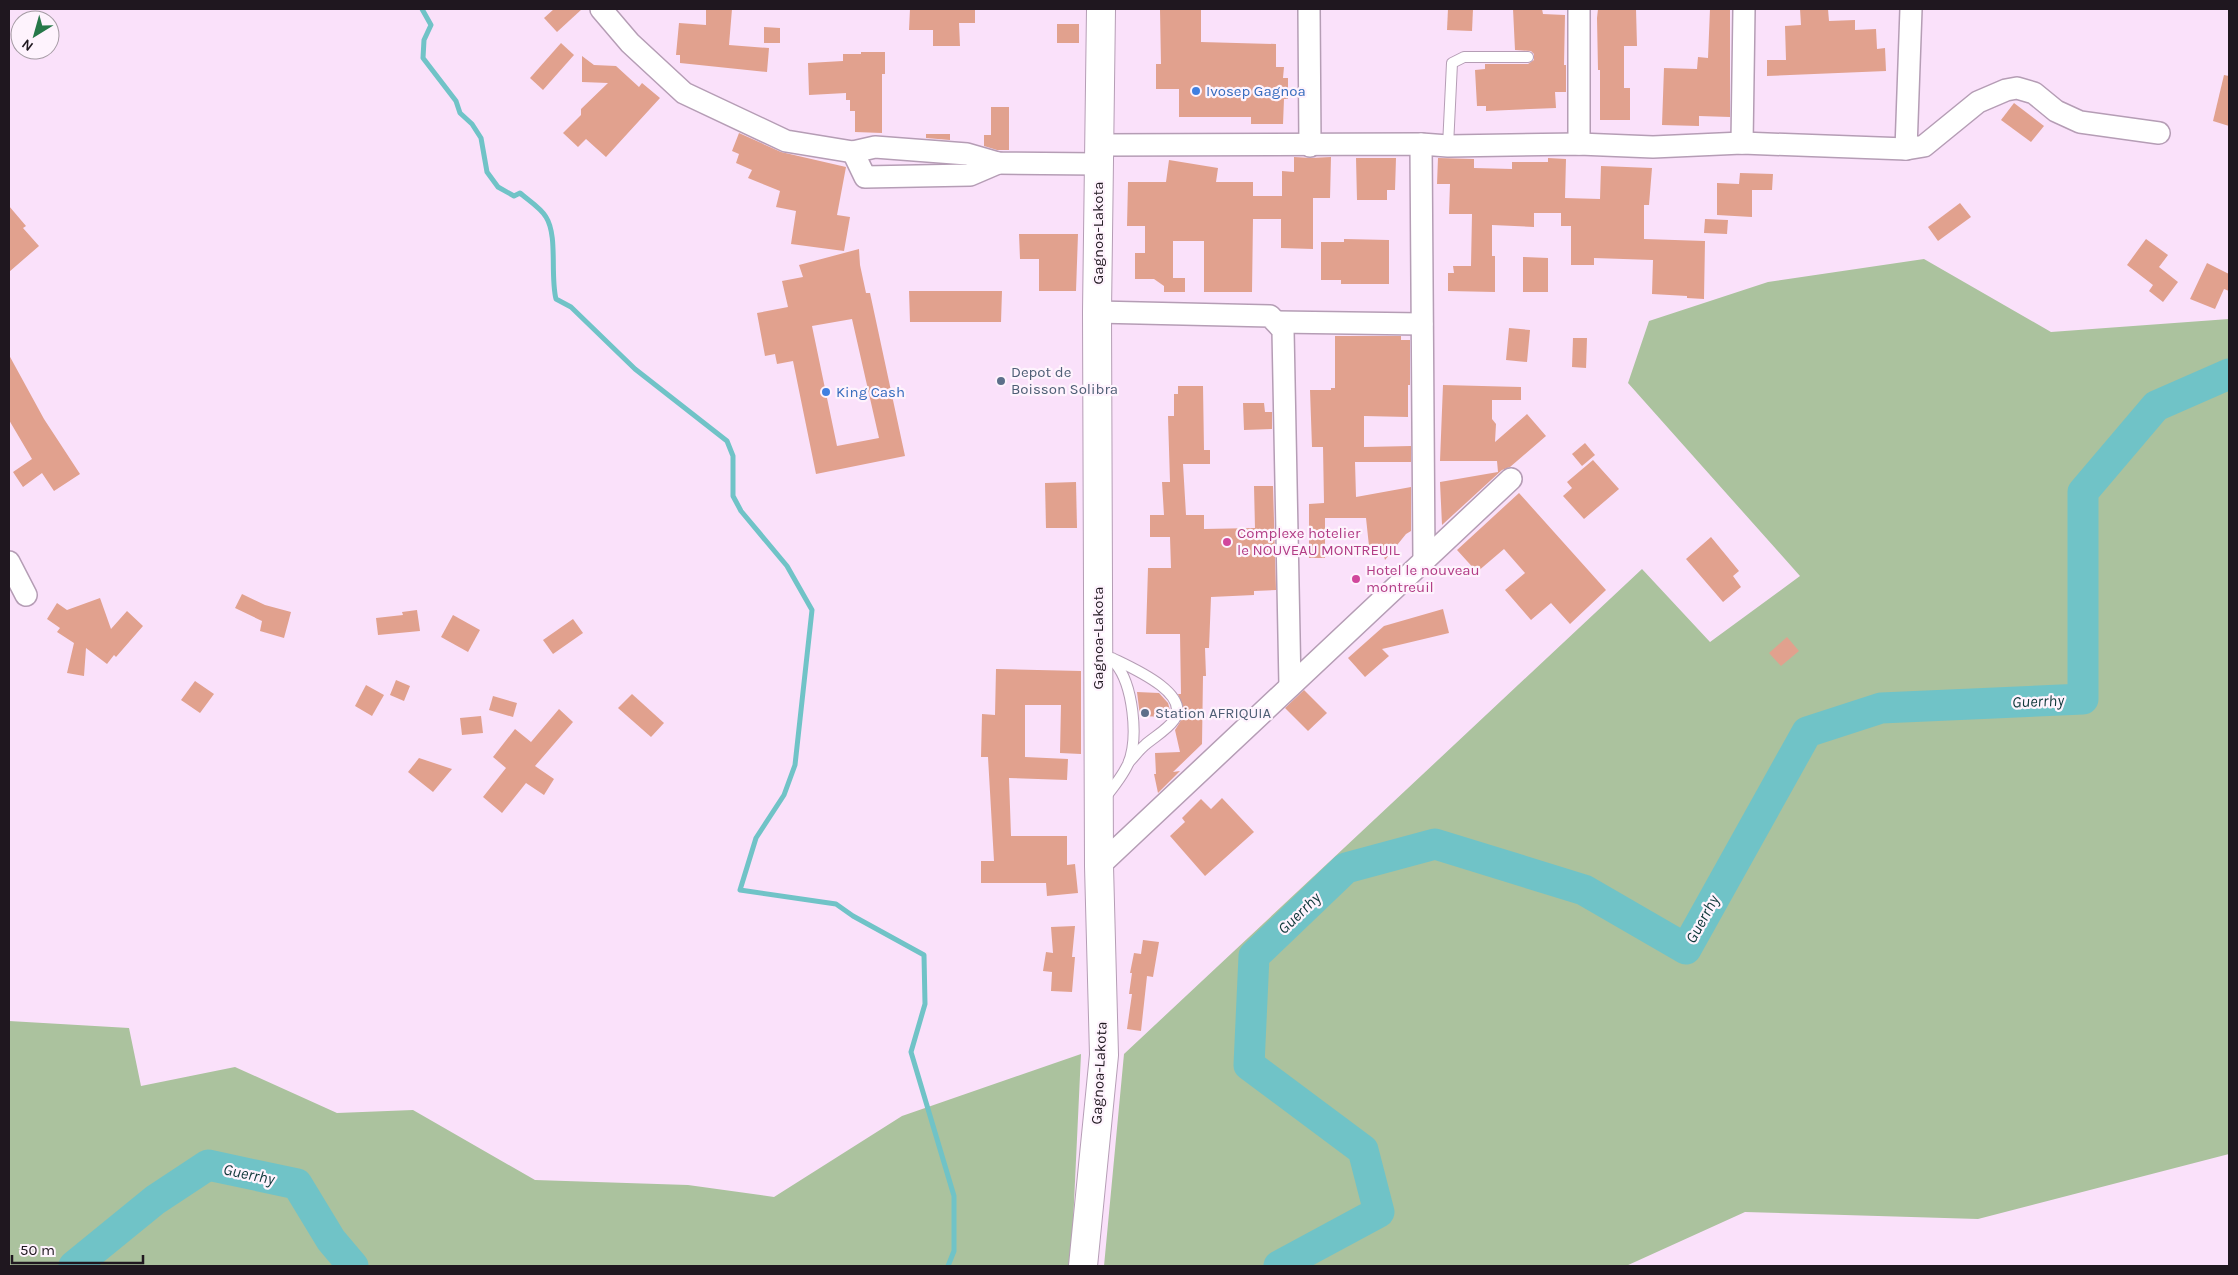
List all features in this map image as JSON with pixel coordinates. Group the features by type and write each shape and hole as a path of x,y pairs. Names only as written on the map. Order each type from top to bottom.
{"main road":[{"name":"Gagnoa-Lakota","path":"1084,1260 1104,1055 1098,805 1097,312 1100,9"}],"street":[{"path":"601,9 630,42 684,93 786,141 853,152 875,147 967,154 998,163"},
{"path":"1309,9 1310,146"},
{"path":"1579,9 1579,144"},
{"path":"1742,143 1744,9"},
{"path":"1906,149 1911,9"},
{"path":"853,152 865,177 970,175 998,163 1098,155 1310,146 1421,144 1448,146 1579,144 1652,146 1742,143 1906,149 1924,146 1978,102 2006,90 2017,88 2034,93 2056,111 2080,122 2158,133"},
{"path":"1421,144 1424,560"},
{"path":"1097,312 1270,316 1278,322 1283,330 1290,686"},
{"path":"1278,322 1422,324"},
{"path":"1099,866 1512,479"},
{"path":"9,562 26,595"}],"lane":[{"path":"1448,146 1452,63 1464,56 1528,57"},
{"path":"1098,651 1115,663 1130,698 1133,725 1129,762"},
{"path":"1098,651 1165,688 1176,701 1178,712 1174,720 1129,762 1116,786 1098,805"}],"green space":[{"path":"1924,259 2051,332 2229,319 2229,1154 1978,1219 1745,1212 1626,1266 1104,1266 1124,1054 1642,569 1710,642 1800,576 1628,383 1649,321 1768,282"},
{"path":"9,1021 129,1028 141,1086 235,1067 337,1113 413,1110 535,1180 688,1185 774,1197 902,1116 1081,1054 1071,1266 9,1266"}],"building":[{"path":"554,9 582,9 557,32 544,18"},
{"path":"706,9 732,9 729,45 769,48 767,72 680,63 680,55 676,55 679,23 706,25"},
{"path":"910,9 975,9 975,23 959,23 960,46 933,46 933,30 909,30"},
{"path":"1448,9 1473,9 1472,31 1447,30"},
{"path":"1513,9 1542,9 1543,14 1565,15 1564,65 1566,65 1566,92 1555,92 1556,108 1486,111 1486,106 1477,106 1475,70 1485,69 1485,64 1528,64 1534,60 1534,54 1531,51 1515,50"},
{"path":"1598,9 1636,9 1637,46 1624,46 1624,88 1630,88 1630,120 1600,120"},
{"path":"1710,9 1730,9 1730,117 1699,116 1699,126 1662,125 1664,68 1697,69 1698,57 1708,58"},
{"path":"1800,9 1828,9 1829,21 1855,20 1855,30 1876,29 1877,49 1885,48 1886,71 1767,76 1767,60 1786,60 1785,26 1801,25"},
{"path":"1160,10 1201,10 1201,42 1276,44 1276,67 1284,67 1283,78 1288,78 1288,99 1284,99 1283,124 1251,124 1251,117 1179,117 1179,89 1156,89 1156,64 1161,64"},
{"path":"1057,24 1079,24 1079,43 1057,43"},
{"path":"764,27 780,28 780,43 764,43"},
{"path":"561,43 574,55 543,90 530,78"},
{"path":"861,52 885,52 885,74 882,74 882,133 855,132 855,111 850,111 850,100 846,100 846,93 809,95 808,63 843,61 843,54 861,54"},
{"path":"582,56 594,65 616,66 639,87 642,83 660,98 606,157 586,139 578,147 563,133 581,115 581,109 608,83 582,82"},
{"path":"2224,75 2229,76 2229,126 2213,121"},
{"path":"2014,103 2044,126 2031,142 2001,120"},
{"path":"991,107 1009,107 1009,150 997,150 984,146 984,135 991,135"},
{"path":"739,133 781,152 846,167 837,215 850,217 844,251 791,244 796,211 776,207 780,191 748,178 752,170 736,163 739,154 732,151"},
{"path":"926,134 950,134 950,140 926,138"},
{"path":"1294,157 1331,157 1330,198 1313,198 1313,249 1281,248 1281,219 1253,219 1252,292 1204,292 1204,241 1173,241 1173,278 1185,278 1185,292 1164,292 1164,286 1154,279 1135,279 1135,253 1145,253 1145,226 1127,226 1128,182 1166,182 1169,160 1218,168 1216,182 1253,182 1253,196 1282,196 1282,171 1294,172"},
{"path":"1356,158 1396,158 1395,190 1387,190 1387,200 1357,200"},
{"path":"1438,158 1474,159 1474,168 1512,169 1512,162 1548,162 1548,158 1566,159 1565,198 1600,199 1601,166 1652,168 1649,205 1644,205 1644,239 1705,241 1704,299 1652,294 1653,260 1594,258 1594,265 1571,265 1571,226 1561,226 1561,213 1534,213 1534,227 1492,225 1492,256 1495,256 1495,292 1448,291 1448,273 1454,273 1453,266 1471,266 1472,214 1449,214 1450,184 1437,184"},
{"path":"1740,173 1773,174 1772,190 1752,190 1752,217 1717,215 1717,183 1739,184"},
{"path":"1960,203 1971,217 1938,241 1928,227"},
{"path":"9,206 26,226 23,228 39,246 9,272"},
{"path":"1705,219 1728,220 1727,234 1704,233"},
{"path":"1019,234 1078,234 1076,291 1039,291 1039,259 1020,259"},
{"path":"1344,239 1389,240 1389,284 1341,284 1341,280 1321,280 1321,242 1344,242"},
{"path":"2146,239 2168,255 2159,267 2178,282 2163,302 2149,291 2153,285 2127,265"},
{"path":"859,249 860,265 866,293 870,293 905,456 816,474 793,361 777,364 775,354 765,356 757,313 788,307 782,281 803,277 799,265","holes":["852,319 879,438 837,446 812,326"]},
{"path":"1523,257 1548,258 1548,292 1523,292"},
{"path":"2207,263 2229,274 2229,291 2224,289 2215,309 2190,299"},
{"path":"909,291 1002,291 1001,322 910,322"},
{"path":"1509,328 1530,330 1527,362 1506,360"},
{"path":"1335,336 1401,336 1401,340 1410,340 1408,417 1364,416 1364,447 1411,446 1411,462 1355,462 1356,497 1411,487 1411,531 1406,534 1385,560 1381,545 1369,546 1366,518 1325,518 1325,558 1309,558 1309,504 1324,503 1323,447 1312,447 1310,390 1331,390 1331,388 1335,388"},
{"path":"1573,338 1587,338 1586,368 1572,367"},
{"path":"9,355 44,419 80,474 54,491 42,473 23,487 13,472 32,459 9,420"},
{"path":"1443,385 1521,387 1521,400 1492,400 1492,419 1496,424 1495,442 1527,414 1546,436 1510,467 1502,470 1442,525 1440,482 1498,472 1497,461 1440,461"},
{"path":"1178,386 1203,386 1204,450 1210,450 1210,464 1183,464 1186,515 1204,515 1204,529 1255,528 1254,486 1273,486 1276,590 1254,591 1254,595 1211,597 1209,648 1205,648 1206,676 1203,676 1202,744 1173,772 1180,771 1158,793 1154,774 1156,774 1155,753 1180,752 1175,730 1184,709 1178,694 1181,694 1180,634 1146,634 1148,568 1171,568 1170,537 1150,537 1150,515 1164,515 1162,482 1170,482 1168,416 1174,416 1174,394 1178,394"},
{"path":"1243,403 1264,403 1265,412 1272,412 1272,429 1244,430"},
{"path":"1585,443 1595,455 1582,466 1572,454"},
{"path":"1593,460 1619,489 1584,519 1563,496 1572,488 1567,482"},
{"path":"1076,482 1077,528 1046,528 1045,483"},
{"path":"1519,493 1606,590 1570,624 1551,603 1531,620 1505,590 1525,573 1504,549 1477,572 1457,550"},
{"path":"1711,537 1739,571 1733,576 1741,587 1723,602 1686,559"},
{"path":"242,594 265,605 291,612 284,638 260,631 262,621 235,608"},
{"path":"100,598 111,629 127,611 143,626 116,657 114,655 107,664 86,648 84,676 67,673 74,643 57,632 60,628 47,619 57,603 67,610"},
{"path":"1443,609 1449,633 1382,649 1389,656 1365,677 1348,658 1384,626"},
{"path":"417,610 420,631 378,635 376,618 403,615 402,612"},
{"path":"453,615 480,630 468,652 441,637"},
{"path":"573,619 583,633 553,654 543,640"},
{"path":"1787,637 1799,651 1781,666 1769,653"},
{"path":"996,669 1081,671 1081,754 1060,753 1061,705 1025,705 1025,757 1068,759 1067,780 1009,778 1011,836 1067,836 1067,865 1075,864 1078,893 1047,896 1046,883 981,883 981,861 994,861 988,757 981,757 982,714 995,715"},
{"path":"396,680 410,686 404,701 390,695"},
{"path":"195,681 214,694 200,713 181,700"},
{"path":"366,685 384,695 372,716 355,706"},
{"path":"1304,690 1327,713 1308,731 1285,708"},
{"path":"1137,692 1159,693 1168,703 1170,710 1168,717 1140,716"},
{"path":"632,694 664,723 651,737 618,708"},
{"path":"493,696 517,703 513,717 489,710"},
{"path":"559,709 573,722 535,766 554,779 544,795 526,783 502,813 483,797 506,768 493,757 515,729 531,742"},
{"path":"481,716 483,733 462,735 460,718"},
{"path":"419,758 452,769 433,792 408,772"},
{"path":"1222,798 1254,832 1205,876 1170,836 1185,822 1182,818 1201,799 1211,809"},
{"path":"1075,926 1072,957 1075,957 1072,992 1051,991 1052,972 1043,971 1046,952 1053,953 1051,927"},
{"path":"1143,940 1159,942 1153,977 1147,976 1141,1031 1127,1029 1132,994 1129,994 1132,973 1130,973 1134,953 1141,954"}],"waterway":[{"path":"422,9 431,25 424,40 423,58 456,101 460,113 472,124 481,138 487,172 498,187 514,196 520,193 538,207 550,225 556,299 571,307 635,369 727,441 733,456 733,496 741,511 787,566 812,610 795,765 784,795 756,838 740,890 836,904 853,916 924,955 925,1004 911,1052 954,1196 954,1251 948,1266"},
{"name":"Guerrhy","path":"1279,1266 1379,1212 1363,1150 1249,1065 1254,956 1346,868 1435,844 1584,890 1686,949 1807,732 1881,708 2083,699 2083,492 2156,406 2229,374"},
{"name":"Guerrhy","path":"74,1266 155,1200 208,1165 297,1184 331,1240 353,1266"}],"place":[{"name":"Ivosep Gagnoa","path":"1196,91"},
{"name":"Depot de Boisson Solibra","path":"1001,381"},
{"name":"King Cash","path":"826,392"},
{"name":"Complexe hotelier le NOUVEAU MONTREUIL","path":"1227,542"},
{"name":"Hotel le nouveau montreuil","path":"1356,579"},
{"name":"Station AFRIQUIA","path":"1145,713"}]}
